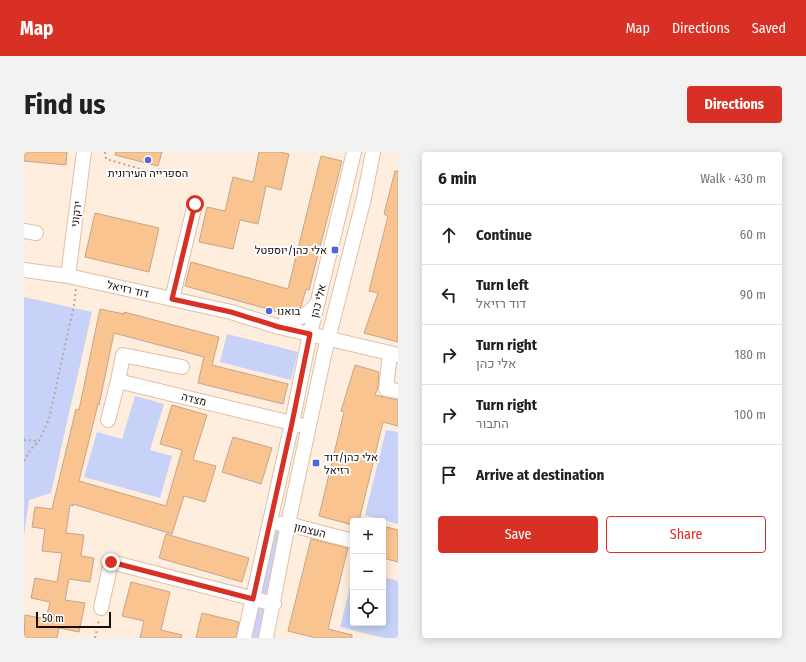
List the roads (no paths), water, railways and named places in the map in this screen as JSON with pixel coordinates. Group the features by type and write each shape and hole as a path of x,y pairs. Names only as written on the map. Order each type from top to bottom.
{"street":[{"name":"ירקוני","path":"68,276 84,152"},
{"name":"אלי כהן","path":"244,638 292,423 311,330 354,152"},
{"name":"אלי כהן","path":"266,638 274,604 288,524 329,334 364,198 373,152"},
{"path":"172,299 195,204"},
{"name":"דוד רזיאל","path":"24,270 68,276 231,312 286,320 311,330"},
{"path":"286,320 297,319 306,315 318,302"},
{"name":"דוד רזיאל","path":"231,312 279,327 311,330 395,352"},
{"path":"395,352 386,389 398,391"},
{"path":"108,420 123,355 182,367"},
{"name":"מצדה","path":"118,381 309,427"},
{"name":"העצמון","path":"270,522 288,524 349,540"},
{"path":"101,608 111,562 274,604"}],"place":[{"name":"הספרייה העירונית","path":"148,160"},
{"name":"אלי כהן/יוספטל","path":"335,250"},
{"name":"בואנו","path":"269,311"},
{"name":"אלי כהן/דוד רזיאל","path":"316,463"}]}
